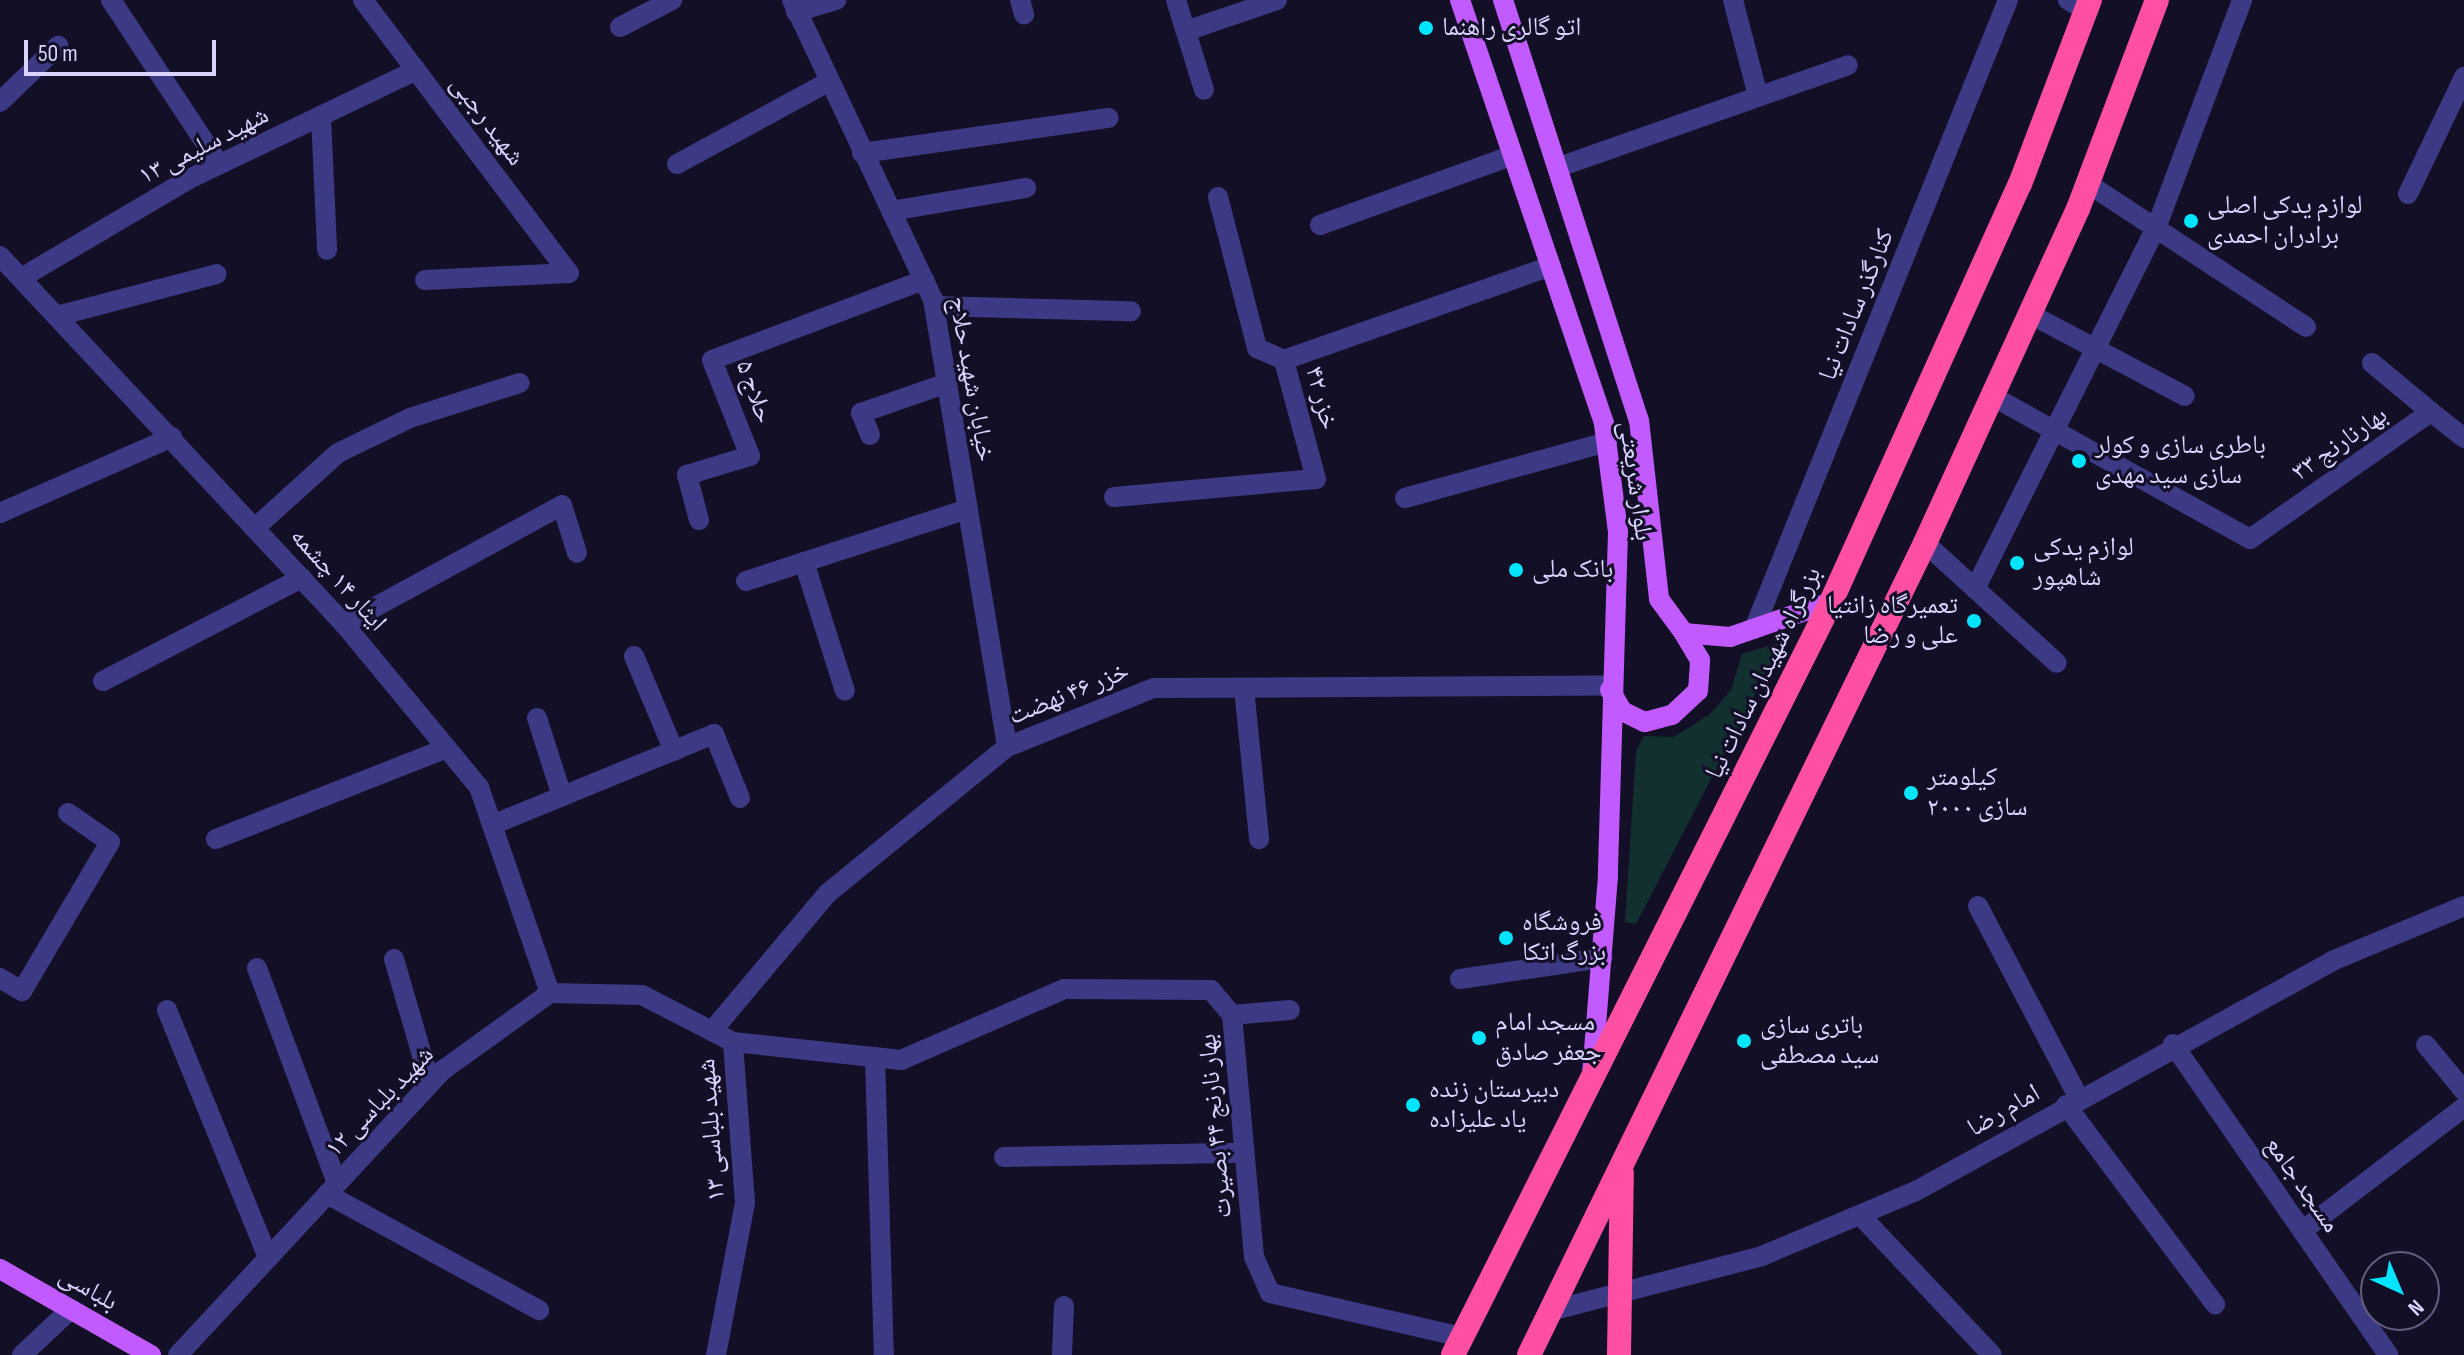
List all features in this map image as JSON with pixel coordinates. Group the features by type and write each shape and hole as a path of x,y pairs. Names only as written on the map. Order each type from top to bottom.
{"highway":[{"path":"1529,1355 1925,543 2087,183 2157,0"},
{"name":"بزرگراه شهیدان سادات نیا","path":"1457,1346 1591,1086 1831,602 2020,184 2082,4"},
{"path":"1619,1355 1622,1165"}],"main road":[{"name":"بلوار شریعتی","path":"1460,0 1551,266 1607,442 1621,616 1609,686 1602,958 1591,1086"},
{"name":"بلوار شریعتی","path":"1503,0 1639,420 1659,599 1700,660 1698,691 1672,715 1633,716 1609,686"},
{"path":"1684,633 1730,637 1831,602"},
{"name":"بلباسی","path":"0,1269 151,1355"}],"street":[{"path":"111,0 219,164"},
{"name":"شهید رجبی","path":"363,0 569,273 425,280"},
{"path":"620,27 672,0"},
{"path":"794,6 836,0"},
{"path":"1176,0 1204,90"},
{"path":"1186,31 1277,0"},
{"path":"1733,0 1758,96"},
{"name":"کنارگذر سادات نیا","path":"1754,629 2008,0"},
{"path":"1975,589 2052,430 2097,349 2156,228 2242,0"},
{"name":"خیابان شهید حلاج","path":"794,6 934,306 1007,747"},
{"path":"0,102 58,46"},
{"path":"1559,167 1848,65"},
{"name":"شهید سلیمی ۱۳","path":"21,278 219,164 416,70"},
{"path":"2408,194 2464,77"},
{"path":"677,164 828,82"},
{"path":"321,116 327,250"},
{"path":"862,153 1109,118"},
{"path":"1320,225 1513,155"},
{"path":"2087,183 2306,327"},
{"path":"891,211 1026,188"},
{"path":"1218,197 1257,348 1284,360"},
{"name":"ایثار ۱۴ چشمه","path":"0,256 344,624 479,787 550,993"},
{"name":"خزر ۴۲","path":"1114,497 1316,479 1284,360 1551,266"},
{"path":"57,316 217,274"},
{"name":"حلاج ۵","path":"699,520 687,475 750,456 712,360 924,280"},
{"path":"934,306 1131,311"},
{"path":"2030,314 2185,396"},
{"path":"2372,363 2464,438"},
{"path":"256,527 338,453 410,418 520,383"},
{"path":"870,435 861,413 947,383"},
{"name":"بهارنارنج ۳۳","path":"1992,396 2250,539 2431,412"},
{"path":"0,513 172,437"},
{"path":"1405,498 1607,442"},
{"path":"344,624 562,505 577,553"},
{"path":"746,581 968,509"},
{"path":"1925,543 2057,663"},
{"path":"804,562 845,691"},
{"path":"103,681 302,578"},
{"path":"634,656 674,751"},
{"name":"خزر ۴۶ نهضت","path":"712,1031 828,893 1007,747 1154,688 1609,686"},
{"path":"1244,688 1259,839"},
{"path":"537,718 562,796"},
{"path":"492,825 714,734 740,798"},
{"path":"216,839 447,748"},
{"path":"0,978 22,991 110,842 68,813"},
{"path":"1978,906 2073,1102 2215,1304"},
{"name":"امام رضا","path":"1550,1311 1621,1298 1762,1256 1860,1215 2332,961 2464,906"},
{"path":"1460,979 1602,958"},
{"path":"394,959 430,1083"},
{"path":"257,968 332,1189 539,1310"},
{"name":"بهار نارنج ۴۴ بصیرت","path":"712,1031 733,1042 901,1060 1064,989 1211,990 1232,1015 1254,1257 1270,1293 1457,1346"},
{"path":"550,993 642,995 712,1031"},
{"name":"شهید بلباسی ١٢","path":"178,1355 430,1083 550,993"},
{"path":"167,1010 268,1258"},
{"path":"1232,1015 1290,1010"},
{"name":"شهید بلباسی ١٣","path":"716,1355 745,1203 733,1042"},
{"name":"مسجد جامع","path":"2173,1044 2388,1355"},
{"path":"2426,1045 2464,1091"},
{"path":"875,1057 884,1355"},
{"path":"2302,1231 2464,1107"},
{"path":"1004,1157 1244,1153"},
{"path":"1860,1215 1992,1355"},
{"path":"1062,1355 1064,1306"},
{"path":"22,1355 71,1309"}],"green space":[{"path":"1782,642 1636,924 1625,922 1636,751 1644,736 1674,737 1710,714 1731,690 1742,654"}],"place":[{"name":"اتو گالری راهنما","path":"1426,28"},
{"name":"لوازم یدکی اصلی برادران احمدی","path":"2191,221"},
{"name":"باطری سازی و کولر سازی سید مهدی","path":"2079,461"},
{"name":"لوازم یدکی شاهپور","path":"2017,563"},
{"name":"بانک ملی","path":"1516,570"},
{"name":"تعمیرگاه زانتیا علی و رضا","path":"1974,621"},
{"name":"کیلومتر سازی ۲۰۰۰","path":"1911,793"},
{"name":"فروشگاه بزرگ اتکا","path":"1506,938"},
{"name":"مسجد امام جعفر صادق","path":"1479,1038"},
{"name":"باتری سازی سید مصطفی","path":"1744,1041"},
{"name":"دبیرستان زنده یاد علیزاده","path":"1413,1105"}]}
